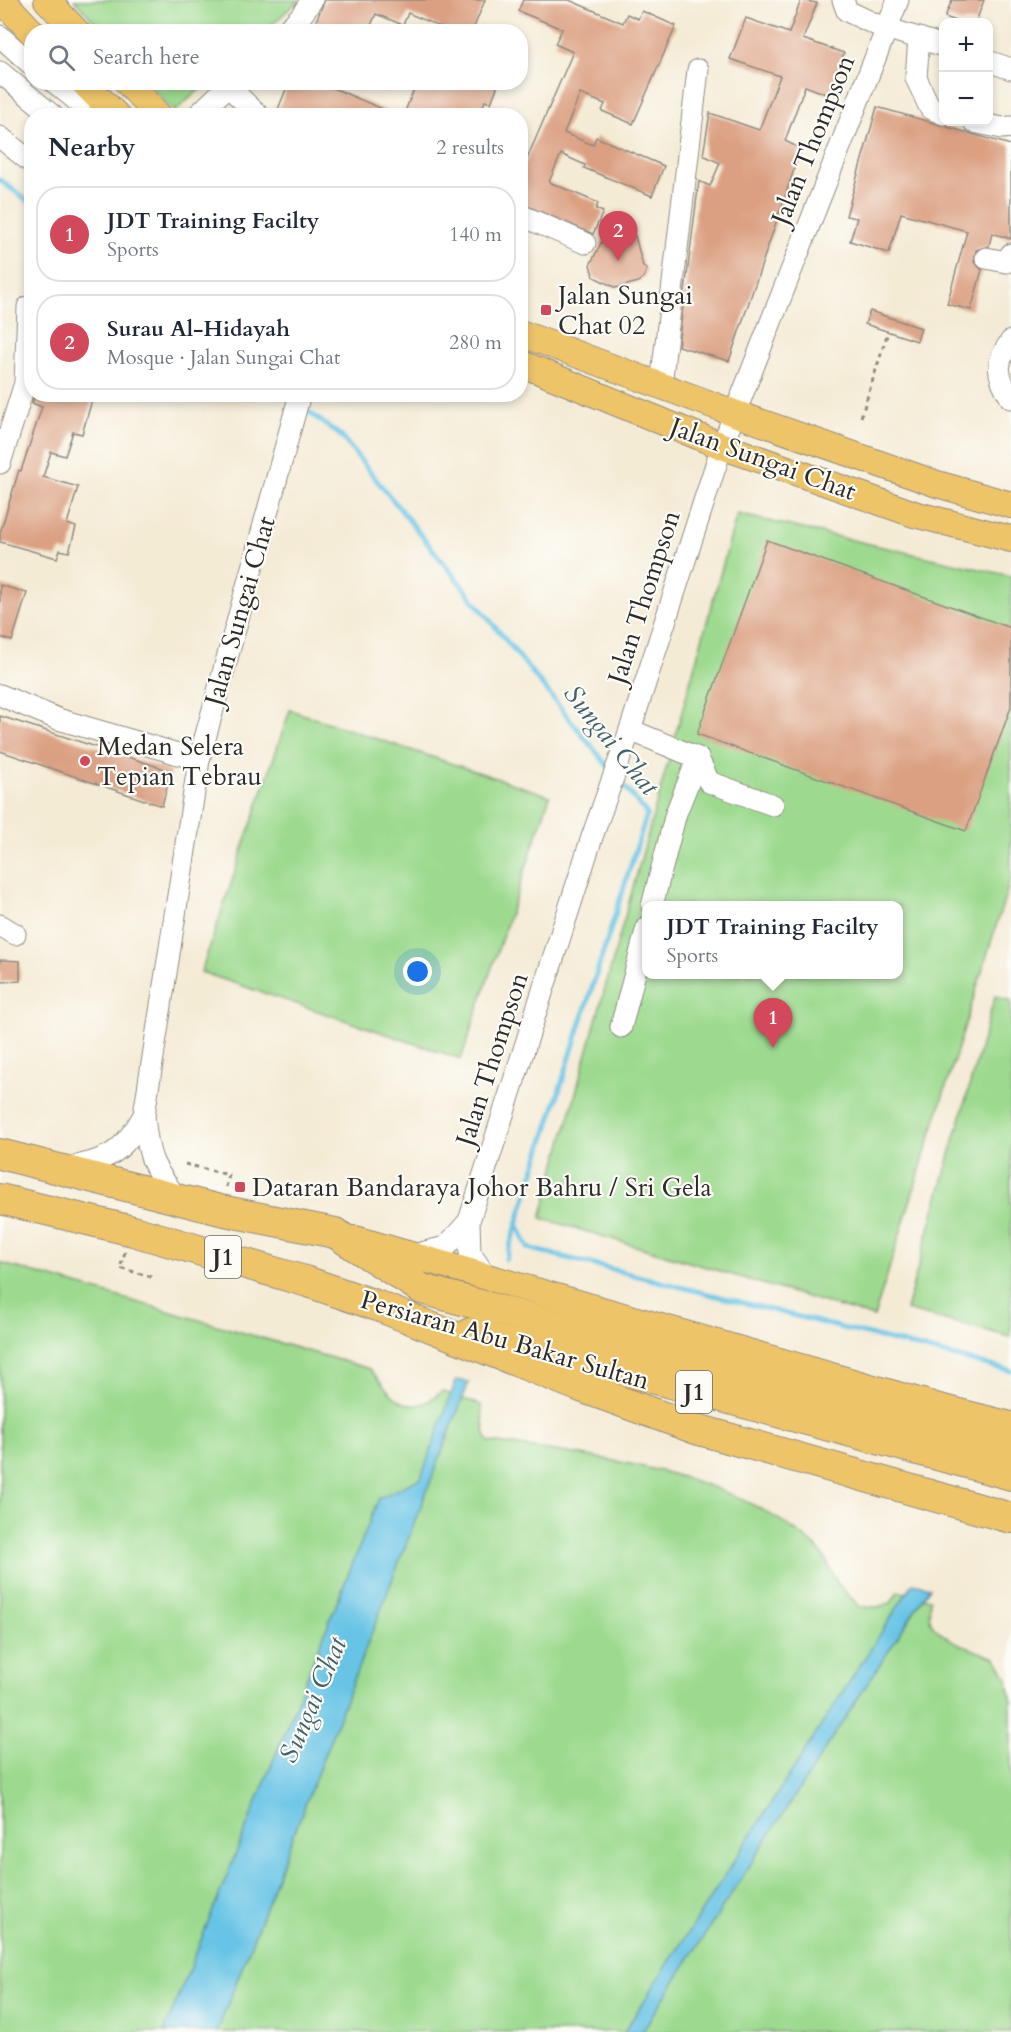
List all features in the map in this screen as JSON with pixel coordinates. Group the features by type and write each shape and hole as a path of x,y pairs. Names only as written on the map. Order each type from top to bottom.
{"highway":[{"name":"J1","path":"0,1154 178,1199 335,1233"},
{"name":"Persiaran Abu Bakar Sultan","path":"0,1199 133,1231 378,1306"},
{"path":"335,1233 422,1289 1011,1450"},
{"path":"378,1306 581,1388 696,1429 952,1499 1011,1518"}],"main road":[{"path":"2,0 24,24"},
{"path":"48,0 70,24"},
{"path":"91,90 109,108"},
{"path":"135,90 151,108"},
{"name":"Jalan Sungai Chat","path":"528,336 734,413 937,484 1011,505"},
{"name":"Jalan Sungai Chat","path":"528,366 722,446 914,514 1011,539"},
{"name":"J1","path":"335,1233 936,1406 1011,1425"},
{"name":"Persiaran Abu Bakar Sultan","path":"378,1306 1011,1477"},
{"path":"936,1406 1011,1418"}],"street":[{"path":"293,24 312,0"},
{"path":"843,0 847,11 887,28 939,45"},
{"name":"Jalan Thompson","path":"488,1278 470,1253 469,1221 592,837 628,736 734,413 898,0"},
{"path":"919,39 916,78 930,108 939,112"},
{"path":"2,41 24,59"},
{"path":"993,63 1011,69"},
{"path":"661,385 698,70"},
{"path":"0,72 43,108"},
{"path":"64,90 86,108"},
{"path":"205,108 224,90"},
{"path":"235,90 252,108"},
{"path":"993,126 1011,127"},
{"path":"0,137 24,156"},
{"path":"528,218 585,243"},
{"path":"986,258 1006,262 1011,254"},
{"path":"1011,341 1001,354 999,376 1011,398"},
{"path":"0,463 24,386"},
{"name":"Jalan Sungai Chat","path":"178,1199 159,1175 149,1157 144,1115 199,760 298,402"},
{"path":"0,695 58,719 199,760"},
{"path":"628,736 698,758 709,782 773,805"},
{"path":"653,901 676,813 698,758"},
{"path":"621,1027 642,946"},
{"name":"Jalan Sungai Chat","path":"62,1170 101,1160 122,1148 144,1115"},
{"name":"Jalan Thompson","path":"411,1256 446,1247 469,1221"}],"path":[{"path":"861,417 888,332"},
{"path":"185,1164 229,1175"},
{"path":"120,1268 155,1278"}],"green space":[{"path":"74,0 299,0 273,24 96,24"},
{"path":"154,90 199,90 179,108 170,108"},
{"path":"737,514 1011,576 1011,878 874,1317 541,1218"},
{"path":"290,710 550,796 461,1059 201,972"},
{"path":"995,996 1011,1001 1011,1337 906,1310"},
{"path":"0,1263 370,1369 392,1395 406,1404 422,1404 442,1391 481,1405 485,1435 489,1442 617,1461 702,1483 742,1499 779,1520 814,1545 825,1558 838,1584 860,1607 877,1607 891,1603 898,1591 930,1599 930,1617 935,1628 960,1644 996,1658 1007,1678 1011,1697 1011,2032 0,2032"}],"water":[{"path":"456,1380 469,1382 217,2032 164,2032 379,1498 421,1478"},
{"path":"913,1583 930,1587 642,2032 624,2032"}],"building":[{"path":"325,0 485,0 475,24 433,24 408,13 403,24 376,14 372,24 314,24"},
{"path":"523,0 569,0 623,23 627,14 638,19 642,11 676,26 633,124 602,111 605,104 580,94 564,133 593,145 596,137 664,166 652,196 584,168 585,165 561,154 549,182 598,203 596,209 603,212 593,234 528,206 528,156 573,52 555,44 562,29 518,11"},
{"path":"801,0 817,3 803,39 844,53 829,95 805,86 785,141 801,149 729,361 678,346 699,181 710,186 720,163 703,155 710,113 759,130 780,76 730,59 746,18 789,33"},
{"path":"952,0 984,0 977,18 945,17"},
{"path":"286,90 338,90 380,108 278,108"},
{"path":"414,90 496,90 491,103 485,101 482,108 406,108"},
{"path":"877,107 1011,145 1011,239 992,233 989,246 976,250 974,262 982,270 971,310 947,304 967,231 901,213 889,253 850,241 857,218 846,216"},
{"path":"624,232 635,236 643,266 647,269 644,277 638,282 616,288 594,277 590,265 602,241 614,237 620,239"},
{"path":"870,311 921,328 917,341 865,324"},
{"path":"92,402 82,434 73,432 65,456 51,452 43,477 78,487 67,524 76,527 69,552 60,550 57,558 0,542 0,533 19,470 21,471 42,407 32,403"},
{"path":"767,540 1011,628 1011,707 966,831 697,734"},
{"path":"0,585 27,593 12,641 0,637"},
{"name":"Medan Selera Tepian Tebrau","path":"0,716 171,771 162,806 0,751"},
{"path":"0,960 20,961 20,981 0,982"}],"waterway":[{"name":"Sungai Chat","path":"0,180 24,198"},
{"name":"Sungai Chat","path":"302,407 341,436 610,769"},
{"name":"Sungai Chat","path":"506,1259 647,814 618,779"},
{"path":"518,1226 528,1248 1011,1371"}],"place":[{"name":"Surau Al-Hidayah","path":"618,261"},
{"name":"Jalan Sungai Chat 02","path":"546,310"},
{"name":"Medan Selera Tepian Tebrau","path":"85,761"},
{"name":"JDT Training Facilty","path":"773,1048"},
{"name":"Dataran Bandaraya Johor Bahru / Sri Gela","path":"240,1187"}]}
